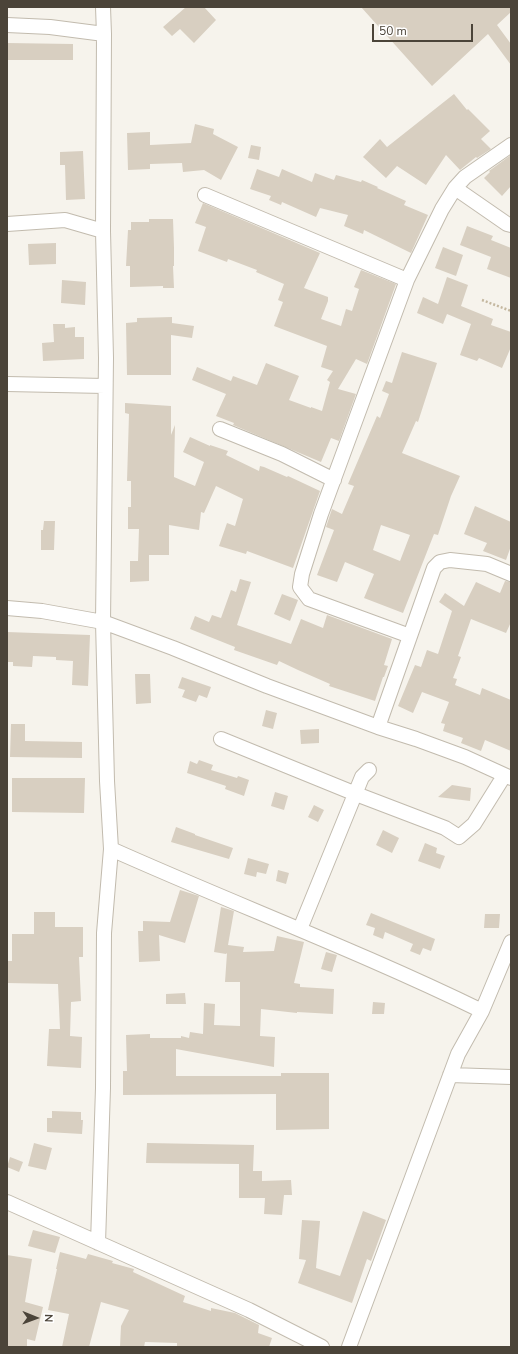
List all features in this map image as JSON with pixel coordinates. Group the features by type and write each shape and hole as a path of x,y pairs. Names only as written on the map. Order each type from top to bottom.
{"street":[{"path":"98,1243 103,1088 104,932 111,849 107,780 103,622 105,386 103,7"},
{"path":"7,25 50,27 104,34"},
{"path":"410,636 309,599 300,587 302,574 334,480 407,280 442,209 455,188 465,177 511,145"},
{"path":"455,188 507,224 511,225"},
{"path":"205,195 407,280"},
{"path":"7,224 65,220 103,231"},
{"path":"7,384 105,386"},
{"path":"220,429 282,454 334,480"},
{"path":"378,727 434,568 440,562 450,560 487,564 511,574"},
{"path":"7,608 42,611 103,622 173,648 267,686 465,757 508,777 474,824 459,837 445,828 356,794 221,739"},
{"path":"300,929 362,777 369,770"},
{"path":"111,849 418,980 482,1011"},
{"path":"349,1347 458,1054 482,1011 511,942"},
{"path":"450,1075 511,1077"},
{"path":"7,1202 248,1310 322,1347"}],"path":[{"path":"482,300 511,311"}],"building":[{"path":"186,7 204,7 216,20 194,43 180,29 172,36 163,27"},
{"path":"361,7 511,7 511,12 497,25 511,44 511,65 488,34 432,86"},
{"path":"7,43 73,44 73,60 7,60"},
{"path":"454,94 467,110 468,109 490,131 481,139 491,149 477,158 476,157 460,170 446,155 426,185 397,166 386,178 363,157 380,139 387,147"},
{"path":"195,124 214,129 213,134 238,147 221,180 204,170 183,172 182,163 150,164 150,169 128,170 127,133 150,132 150,145 191,143"},
{"path":"251,145 261,147 259,160 248,158"},
{"path":"83,151 85,199 66,200 65,165 60,165 60,152"},
{"path":"511,155 511,186 502,196 484,178 490,172 489,171"},
{"path":"257,169 279,177 282,169 312,182 315,173 334,180 336,175 361,182 362,180 406,201 404,205 428,215 411,253 364,230 363,234 344,226 348,215 320,208 316,217 282,202 281,205 269,200 271,196 250,189"},
{"path":"203,203 320,253 304,288 328,297 328,301 321,319 341,326 346,309 352,311 359,289 354,287 361,270 396,284 367,364 356,359 338,389 356,394 339,441 331,438 321,462 233,425 234,423 216,416 226,394 192,380 197,367 231,381 233,376 257,385 266,363 299,376 289,400 322,411 330,382 327,380 333,371 321,367 327,346 274,326 283,302 278,300 284,284 256,272 257,270 228,259 227,262 198,251 206,227 195,223"},
{"path":"149,219 173,219 174,288 163,288 163,286 130,287 130,266 126,266 128,230 131,230 131,222 149,222"},
{"path":"467,226 493,236 491,240 511,248 511,278 487,269 491,257 460,245"},
{"path":"56,243 56,264 29,265 28,244"},
{"path":"443,247 463,255 456,276 435,268"},
{"path":"447,277 468,285 461,306 493,319 491,325 511,332 511,347 502,368 479,358 477,361 460,355 471,324 447,314 443,324 417,313 423,297 438,304"},
{"path":"62,280 86,282 85,305 61,303"},
{"path":"172,317 172,323 194,326 192,338 171,335 171,375 127,375 126,323 137,322 137,318"},
{"path":"53,324 65,324 65,328 75,327 75,337 84,337 84,359 43,361 42,343 54,342"},
{"path":"402,352 437,363 418,422 416,421 402,453 460,476 451,496 438,535 434,534 403,613 364,598 374,574 345,562 337,582 317,575 334,530 326,527 332,509 342,514 354,486 348,484 377,416 380,418 389,394 382,391 386,381 392,383","holes":["381,525 410,535 400,561 373,550"]},
{"path":"125,403 171,406 171,435 175,425 174,477 195,486 204,462 183,452 190,437 210,446 228,451 226,455 259,471 260,466 264,467 320,491 293,568 247,551 246,554 219,546 227,523 235,526 243,499 216,486 204,513 201,512 199,530 169,525 169,555 149,555 149,581 130,582 130,561 138,561 139,529 128,529 128,507 131,507 131,481 127,481 129,414 125,413"},
{"path":"475,506 511,522 511,546 506,560 483,551 487,543 464,534"},
{"path":"44,521 55,521 54,550 41,550 41,530 43,530"},
{"path":"240,579 251,582 237,625 291,644 301,619 323,628 327,615 392,639 384,665 388,666 375,701 329,686 330,684 279,661 277,665 234,650 235,647 190,629 195,616 209,622 212,615 221,618 231,590 236,592"},
{"path":"505,581 511,582 511,622 506,633 471,619 458,656 461,657 453,678 457,679 455,685 480,695 482,688 511,700 511,751 485,740 481,751 461,743 463,738 443,731 445,724 441,723 449,702 422,692 413,713 398,706 415,665 421,667 427,650 438,654 452,611 439,602 445,593 464,606 476,582 500,593"},
{"path":"282,594 298,600 290,621 274,614"},
{"path":"7,632 90,635 88,686 72,685 73,661 56,660 56,657 33,656 32,667 13,666 13,662 7,662"},
{"path":"135,674 150,674 151,703 136,704"},
{"path":"182,677 211,687 207,698 199,695 196,702 182,697 185,690 178,688"},
{"path":"266,710 277,713 273,729 262,726"},
{"path":"11,724 25,724 25,741 82,742 82,758 10,757"},
{"path":"319,729 319,743 301,744 300,730"},
{"path":"199,760 213,765 211,770 249,780 244,796 225,789 226,786 187,773 190,761 197,764"},
{"path":"12,778 85,778 84,813 12,812"},
{"path":"452,785 471,788 470,801 438,797"},
{"path":"275,792 288,796 284,810 271,806"},
{"path":"314,805 324,810 318,822 308,817"},
{"path":"176,827 233,848 229,859 171,842"},
{"path":"383,830 399,838 392,853 376,845"},
{"path":"425,843 437,848 436,853 445,856 440,869 418,861"},
{"path":"248,858 269,864 266,874 257,872 256,877 244,874"},
{"path":"278,870 289,873 286,884 276,881"},
{"path":"180,890 199,896 185,943 159,935 160,961 139,962 138,931 143,931 143,921 170,922"},
{"path":"221,907 234,911 228,945 244,947 243,952 274,951 277,936 304,942 294,983 300,984 300,987 334,989 333,1014 297,1013 261,1009 260,1036 275,1037 274,1067 176,1049 176,1076 281,1076 281,1073 329,1073 329,1129 276,1130 276,1094 123,1095 123,1071 127,1071 126,1035 150,1034 150,1038 181,1038 181,1036 189,1038 190,1032 203,1034 204,1003 215,1004 214,1025 240,1026 240,982 225,982 227,953 214,952"},
{"path":"34,912 55,912 55,927 83,927 83,957 79,957 81,1001 71,1002 70,1036 82,1037 81,1068 47,1066 49,1029 60,1029 58,984 7,983 7,961 12,961 12,934 34,934"},
{"path":"371,913 435,939 431,951 423,948 420,955 410,951 413,944 385,932 383,939 373,935 375,928 366,925"},
{"path":"485,914 500,914 499,928 484,928"},
{"path":"326,952 337,955 332,972 321,969"},
{"path":"185,993 186,1004 166,1004 166,994"},
{"path":"373,1002 385,1003 384,1014 372,1014"},
{"path":"52,1111 81,1112 81,1120 83,1120 82,1134 47,1132 47,1118 52,1118"},
{"path":"34,1143 52,1148 46,1170 28,1166"},
{"path":"147,1143 254,1145 253,1171 262,1171 262,1181 291,1180 292,1195 284,1195 282,1215 264,1214 265,1198 239,1198 239,1164 146,1163"},
{"path":"10,1157 23,1162 19,1172 7,1167"},
{"path":"363,1211 386,1220 371,1261 367,1259 352,1303 298,1283 306,1260 299,1259 302,1220 320,1221 316,1268 340,1276"},
{"path":"33,1230 60,1237 55,1253 28,1246"},
{"path":"60,1252 86,1259 88,1254 113,1261 112,1263 134,1269 133,1272 185,1296 183,1302 211,1311 211,1308 235,1313 259,1325 258,1333 272,1338 269,1347 177,1347 177,1343 145,1342 144,1347 120,1347 121,1326 129,1310 101,1302 89,1347 62,1347 69,1314 48,1310"},
{"path":"7,1255 32,1259 25,1302 43,1307 35,1341 27,1339 27,1347 7,1347"}]}
